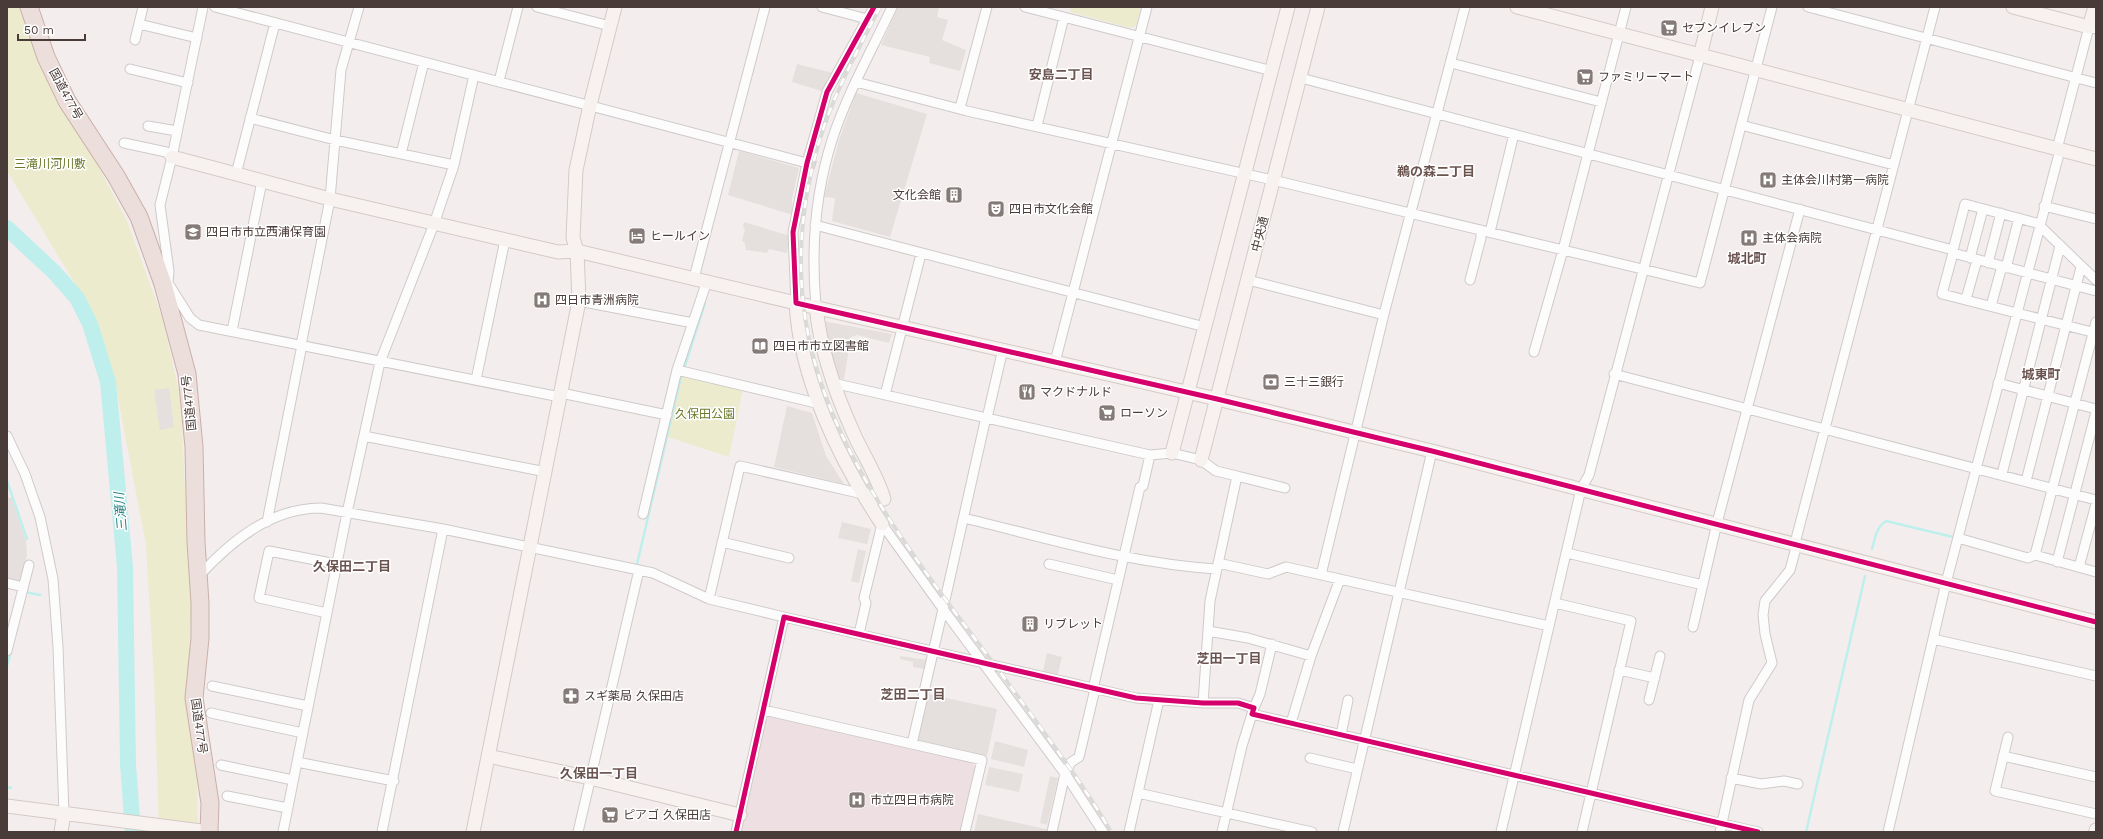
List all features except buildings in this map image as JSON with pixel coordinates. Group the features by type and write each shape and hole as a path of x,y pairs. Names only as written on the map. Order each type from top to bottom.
{"highway":[{"name":"国道477号","path":"29,7 46,57 67,101 116,176 139,217 165,284 187,374 194,447 201,624 194,698 210,803 206,832"}],"street":[{"path":"135,40 143,7"},
{"path":"204,7 178,131 160,204 170,271 165,284 194,322 380,362 667,415"},
{"path":"215,7 729,141 807,163"},
{"path":"267,522 330,200 341,70 359,7"},
{"path":"499,81 518,7"},
{"path":"537,7 610,26"},
{"path":"473,832 531,548 579,301 577,251 573,238 576,170 614,7"},
{"path":"694,278 765,7"},
{"path":"822,7 867,19"},
{"path":"874,7 827,92 807,163 793,232 797,315 811,378 834,440 863,494 882,524 1066,775 1103,832"},
{"path":"709,599 740,466 884,499 879,482 854,433 833,383 821,340 813,269 815,225 824,168 833,136 856,82 892,7"},
{"path":"960,108 987,7"},
{"path":"1025,7 1272,70"},
{"path":"1055,362 1147,7"},
{"path":"1172,453 1288,7"},
{"name":"中央通","path":"1201,460 1273,180 1301,78 1318,7"},
{"path":"1321,575 1384,314 1412,214 1465,7"},
{"path":"1517,7 2096,160"},
{"path":"1534,352 1563,250 1626,7"},
{"path":"1501,832 1581,490 1588,475 1712,7"},
{"path":"856,82 1111,144 1273,180 1700,283 1772,7"},
{"path":"1808,7 2096,83"},
{"path":"1721,828 1749,700 1772,663 1765,634 1763,615 1765,601 1790,570 1825,428 1935,7"},
{"path":"2013,7 2093,28"},
{"path":"1888,832 1946,583 2040,225 2076,78 2093,28 2095,7"},
{"path":"1037,126 1064,17"},
{"path":"236,174 275,23"},
{"path":"139,24 197,38"},
{"path":"400,154 424,62"},
{"path":"1451,63 1601,102"},
{"path":"130,69 188,83"},
{"path":"283,832 347,513 380,362 434,224 454,165 474,75"},
{"path":"1301,78 1800,209 1953,251 1988,263 2096,292"},
{"path":"250,118 335,140 454,165"},
{"path":"1741,125 1894,165"},
{"path":"148,126 178,131"},
{"path":"1470,280 1481,238 1485,232 1514,134"},
{"path":"124,143 166,152 172,157 330,200 558,252 577,251 1355,432 1717,523 2096,622"},
{"path":"232,331 262,181"},
{"path":"2095,332 1942,294 1965,204 2040,225 2081,267 2096,280"},
{"path":"2044,206 2096,219"},
{"path":"1693,626 1717,523 1800,209"},
{"path":"1966,300 1983,209"},
{"path":"1988,263 2001,213"},
{"path":"1991,306 2019,218"},
{"path":"815,225 921,254 1205,327"},
{"path":"476,380 504,240"},
{"path":"2002,474 2060,246"},
{"path":"885,395 921,254"},
{"path":"2026,481 2081,267"},
{"path":"1248,280 1384,314"},
{"path":"643,514 667,415 681,371 693,323 707,282"},
{"path":"579,301 693,323"},
{"path":"2034,555 2095,332 2096,322"},
{"path":"912,744 1003,349"},
{"path":"681,371 820,404"},
{"path":"1614,374 2002,474 2096,500"},
{"path":"833,383 1150,455 1172,453 1201,460 1216,471 1285,488"},
{"path":"1998,383 2096,409"},
{"path":"2057,562 2096,412"},
{"path":"7,436 25,474 40,517 53,579 58,647 64,814 61,832"},
{"path":"364,436 546,472"},
{"path":"1343,832 1363,741 1432,451"},
{"path":"1052,832 1070,763 1079,757 1118,580 1140,487 1143,486 1150,455"},
{"path":"1203,703 1210,601 1238,476"},
{"path":"2079,568 2096,504"},
{"path":"199,576 226,548 250,531 282,514 306,509 321,508 443,529 653,573 709,599 1136,698 1203,703 1238,703 1253,711 1291,723 1363,741 1591,793 1721,828 1758,832"},
{"path":"964,518 1124,556 1176,566 1217,566 1268,574 1286,567 1549,626"},
{"path":"859,634 866,603 864,598 882,524"},
{"path":"382,832 394,781 443,529"},
{"path":"1958,538 2028,558 2034,555 2096,572"},
{"path":"722,542 789,558"},
{"path":"327,613 259,598 268,551 326,562 336,567"},
{"path":"1567,553 1703,585"},
{"path":"1049,564 1118,580"},
{"path":"7,651 29,565"},
{"path":"578,832 639,570"},
{"path":"1291,723 1311,656 1340,579"},
{"path":"7,583 23,587"},
{"path":"1555,603 1631,621 1582,832"},
{"path":"736,832 784,617"},
{"path":"1208,632 1248,638 1311,656"},
{"path":"1933,639 2096,676"},
{"path":"1222,832 1253,711 1260,694 1272,644"},
{"path":"1649,700 1660,656"},
{"path":"1619,670 1655,678"},
{"path":"212,686 308,706"},
{"path":"1129,832 1159,700"},
{"path":"1341,735 1348,700"},
{"path":"764,710 982,760 965,832"},
{"path":"211,713 303,733"},
{"path":"2008,736 1996,791 2096,814"},
{"path":"488,756 590,778 740,815"},
{"path":"2003,756 2096,777"},
{"path":"1310,758 1357,769"},
{"path":"297,762 394,781"},
{"path":"221,765 293,780"},
{"path":"1731,778 1761,784 1784,781 1798,784"},
{"path":"1138,793 1312,832"},
{"path":"226,796 288,808"},
{"path":"7,806 206,832"}],"shaded area":[{"path":"898,7 939,7 937,17 948,20 942,40 966,50 960,71 929,63 930,57 881,45"},
{"path":"797,64 833,73 825,92 792,82"},
{"path":"856,93 927,114 890,237 832,221 835,198 824,197 839,140"},
{"path":"739,151 799,168 792,199 793,215 728,195"},
{"path":"744,222 790,236 787,253 769,249 767,253 746,250 745,243 742,241 745,229 743,227"},
{"path":"823,321 892,334 889,343 857,335 851,337 844,379 835,377"},
{"path":"169,388 174,427 160,430 154,390"},
{"path":"787,406 812,413 826,456 844,484 774,467"},
{"path":"7,497 12,498 26,541 27,555 21,581 7,578"},
{"path":"842,522 871,529 867,544 838,538"},
{"path":"858,549 866,551 859,583 851,581"},
{"path":"1047,653 1062,657 1057,678 1042,676"},
{"path":"900,656 927,660 924,669 913,667 913,662 900,659"},
{"path":"928,694 997,709 987,756 917,741"},
{"name":"市立四日市病院","path":"770,716 972,763 976,768 961,832 739,832 764,720"},
{"path":"995,741 1028,750 1024,767 991,759"},
{"path":"989,767 1023,774 1019,792 985,785"},
{"path":"1050,776 1058,778 1047,825 1040,823"},
{"path":"978,814 1050,830 1049,832 974,832"}],"green space":[{"name":"三滝川河川敷","path":"7,7 20,7 45,76 89,149 127,221 162,317 181,399 186,513 192,594 187,694 197,777 198,832 159,832 154,680 146,545 117,393 74,282 7,171"},
{"path":"1071,7 1141,7 1136,26 1131,28 1070,12"},
{"name":"久保田公園","path":"685,374 743,389 729,457 665,436 680,376"}],"waterway":[{"name":"三滝川","path":"7,228 54,272 77,298 90,324 108,382 125,567 128,764 133,832"},
{"path":"684,369 705,303"},
{"path":"637,564 682,373"},
{"path":"7,481 27,539"},
{"path":"1872,549 1878,530 1886,521 1953,537"},
{"path":"1806,832 1865,576"},
{"path":"25,592 40,595"},
{"path":"7,666 11,651"},
{"path":"7,787 11,788"}],"tunnel":[{"path":"807,163 824,168"}],"railway":[{"path":"880,7 847,72 832,105 820,139 805,209 801,274 808,335 825,394 849,450 880,505 957,615 1070,768 1111,832"}],"cycle path":[{"path":"874,7 827,92 807,163 793,232 796,303 1217,399 1432,451 2096,622"},
{"path":"736,832 784,617 1136,698 1203,703 1238,703 1254,708 1252,714 1758,832"}],"place":[{"name":"セブンイレブン","path":"1669,28"},
{"name":"ファミリーマート","path":"1585,77"},
{"name":"主体会川村第一病院","path":"1768,180"},
{"name":"文化会館","path":"954,195"},
{"name":"四日市文化会館","path":"996,209"},
{"name":"四日市市立西浦保育園","path":"193,232"},
{"name":"ヒールイン","path":"637,236"},
{"name":"主体会病院","path":"1749,238"},
{"name":"四日市青洲病院","path":"542,300"},
{"name":"四日市市立図書館","path":"760,346"},
{"name":"三十三銀行","path":"1271,382"},
{"name":"マクドナルド","path":"1027,392"},
{"name":"ローソン","path":"1107,413"},
{"name":"リブレット","path":"1030,624"},
{"name":"スギ薬局 久保田店","path":"571,696"},
{"name":"市立四日市病院","path":"857,800"},
{"name":"ピアゴ 久保田店","path":"610,815"}],"district":[{"name":"安島二丁目","path":"1061,74"},
{"name":"鵜の森二丁目","path":"1436,171"},
{"name":"城北町","path":"1747,258"},
{"name":"城東町","path":"2041,374"},
{"name":"久保田二丁目","path":"352,566"},
{"name":"芝田一丁目","path":"1229,658"},
{"name":"芝田二丁目","path":"913,694"},
{"name":"久保田一丁目","path":"599,773"}]}
